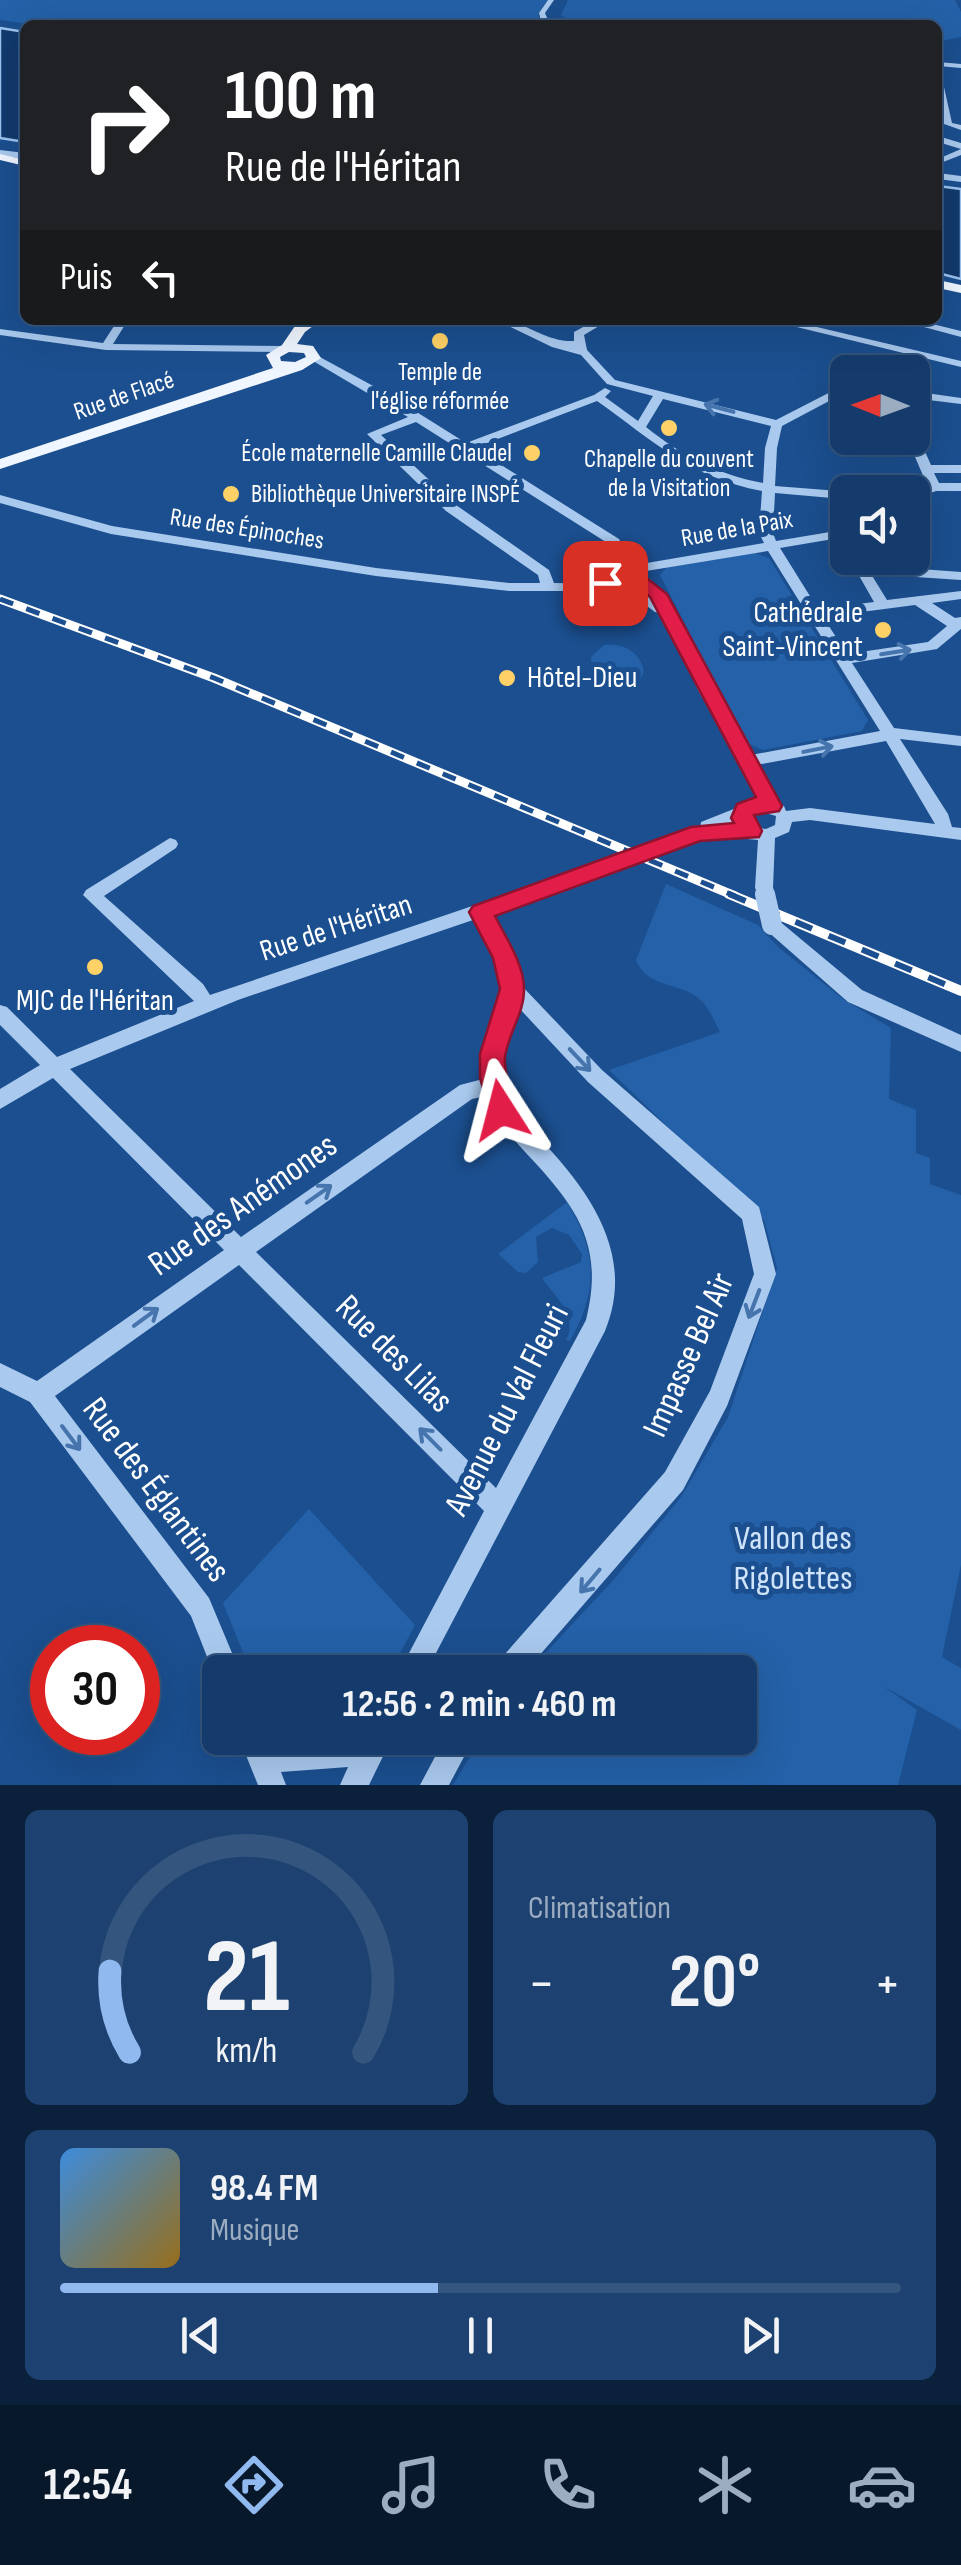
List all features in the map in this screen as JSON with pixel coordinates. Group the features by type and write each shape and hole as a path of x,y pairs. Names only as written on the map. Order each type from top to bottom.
{"main road":[{"path":"290,357 300,329 306,325"},
{"path":"290,357 320,325"},
{"name":"Rue de Flacé","path":"4,467 254,376 290,357"}],"street":[{"path":"942,59 944,49"},
{"path":"944,102 948,124 961,128"},
{"path":"106,346 120,325"},
{"path":"515,325 577,348 612,382 777,424 830,396"},
{"path":"577,348 578,334 595,325"},
{"path":"796,325 961,364"},
{"path":"829,333 835,325"},
{"path":"892,346 905,325"},
{"path":"924,325 961,334"},
{"path":"0,332 106,346 253,350 290,357 338,371 418,417 619,547 625,562 658,594 746,764 763,810 783,828 759,833 743,823 763,810"},
{"path":"465,447 598,397 612,382"},
{"path":"641,426 662,392"},
{"path":"598,397 692,464 769,491 830,494"},
{"path":"930,397 961,402"},
{"path":"418,417 373,434 451,508 508,547 548,584"},
{"path":"777,424 766,533 770,545 953,833"},
{"path":"921,455 934,487"},
{"path":"927,469 961,469"},
{"path":"930,489 961,487"},
{"name":"Rue des Épinoches","path":"3,497 162,539 424,579 619,589"},
{"path":"599,532 610,548 605,570 619,589 641,595 671,619"},
{"name":"Rue de la Paix","path":"619,589 642,575 770,545 830,541"},
{"name":"Rue des Épinoches","path":"548,584 625,562"},
{"path":"930,572 961,576"},
{"path":"865,575 883,605"},
{"path":"813,614 961,594"},
{"path":"841,660 932,646 957,631 917,600"},
{"path":"746,764 890,734 961,741"},
{"name":"Rue de l'Héritan","path":"699,833 710,824 763,810 953,833"},
{"name":"Rue de l'Héritan","path":"0,1100 54,1068 311,966 481,912 699,833 759,833"},
{"path":"759,833 772,925 790,945 855,996 961,1044"},
{"path":"170,844 92,895 196,989 206,1005"},
{"path":"481,912 505,958 512,989 493,1054 494,1086"},
{"name":"Impasse Bel Air","path":"512,989 595,1076 752,1214 766,1274 719,1398 674,1480 523,1655"},
{"name":"Rue des Lilas","path":"0,1012 499,1508"},
{"name":"Rue des Anémones","path":"38,1394 467,1091 494,1086"},
{"name":"Avenue du Val Fleuri","path":"421,1655 596,1323 606,1278 604,1249 589,1215 566,1182 501,1110 494,1086"},
{"name":"Rue des Églantines","path":"0,1375 38,1394 200,1608 220,1655"},
{"path":"262,1761 302,1755"},
{"path":"354,1785 369,1755"},
{"path":"434,1785 451,1755"}],"green space":[{"path":"0,0 547,0 538,15 540,20 0,20"},
{"path":"568,0 955,0 961,12 961,37 942,41 942,20 568,20 561,15"},
{"path":"755,553 769,558 868,720 862,731 763,750 746,743 660,575 667,567"},
{"path":"604,645 618,645 634,653 644,671 639,683 622,688 600,680 591,657"},
{"name":"Vallon des Rigolettes","path":"666,884 758,925 778,947 843,999 891,1028 889,1099 916,1110 916,1153 930,1158 930,1184 961,1195 961,1565 942,1657 961,1668 961,1730 883,1686 917,1710 898,1785 453,1785 471,1755 757,1755 757,1655 544,1655 616,1577 681,1497 728,1417 777,1268 764,1220 609,1070 720,1032 697,997 654,980 636,960"},
{"path":"567,1202 584,1237 591,1271 586,1305 570,1341 566,1340 568,1315 542,1278 581,1262 582,1254 569,1235 552,1228 536,1237 538,1262 526,1273 518,1272 498,1254"},
{"path":"309,1509 415,1625 399,1655 244,1655 223,1603"}],"shaded area":[{"path":"0,28 20,31 20,141 0,138"},
{"path":"942,187 961,189 961,279 942,274"}],"railway":[{"path":"0,599 214,678 735,896"},
{"path":"729,894 961,991"}],"place":[{"name":"Temple de l'église réformée","path":"440,341"},
{"name":"Chapelle du couvent de la Visitation","path":"669,428"},
{"name":"École maternelle Camille Claudel","path":"532,453"},
{"name":"Bibliothèque Universitaire INSPÉ","path":"231,494"},
{"name":"Cathédrale Saint-Vincent","path":"883,630"},
{"name":"Hôtel-Dieu","path":"507,678"},
{"name":"MJC de l'Héritan","path":"95,967"}],"route":[{"path":"501,1110 492,1078 493,1054 512,989 505,958 481,912 699,833 751,831 743,823 744,810 759,804 771,806 658,594 644,582 624,590 605,583"}]}
